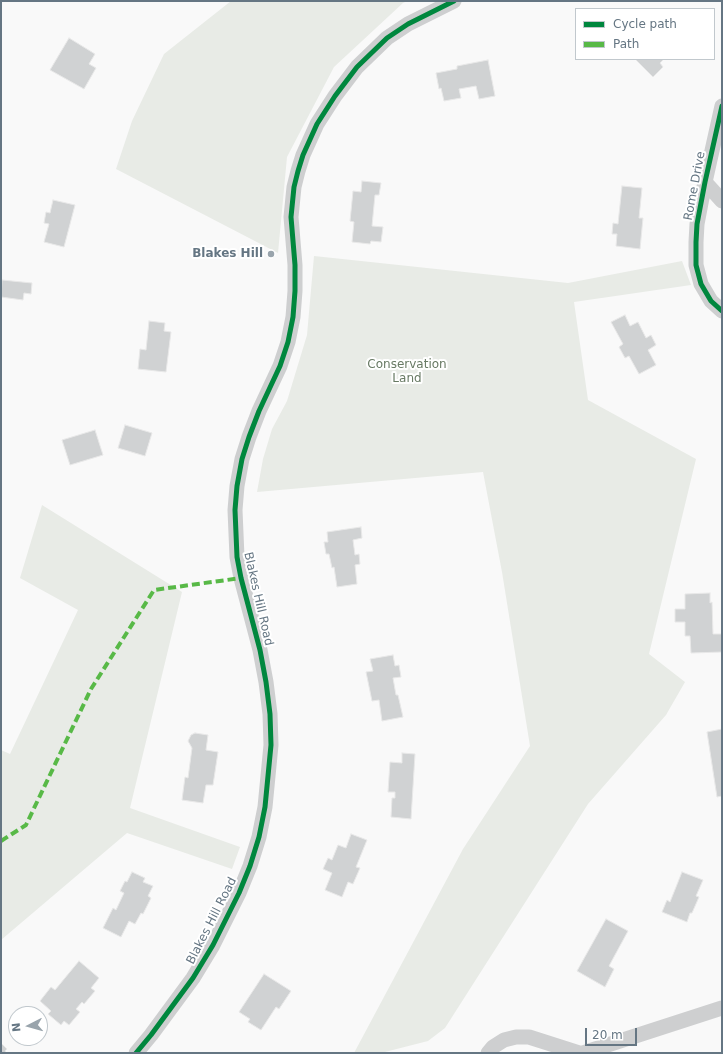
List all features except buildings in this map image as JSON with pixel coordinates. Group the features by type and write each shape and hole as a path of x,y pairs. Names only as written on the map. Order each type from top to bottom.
{"street":[{"name":"Blakes Hill Road","path":"136,1053 193,978 213,945 239,893 250,866 266,807 271,745 270,714 260,650 240,578 237,557 235,510 238,479 249,436 258,411 280,366 288,342 293,317 296,291 291,217 294,187 303,154 317,124 335,96 357,68 387,38 408,24 454,1"},
{"name":"Rome Drive","path":"722,106 705,182 698,224 696,265 701,284 711,301 722,311"},
{"name":"Rome Drive","path":"705,182 722,201"},
{"path":"583,1053 722,1008"},
{"path":"488,1053 504,1040 516,1037 530,1037 578,1053"}],"green space":[{"path":"231,1 407,1 334,67 287,157 278,253 116,169 132,121 164,54"},
{"name":"Conservation Land","path":"314,256 568,283 682,261 691,285 574,302 588,400 696,459 649,654 685,682 666,715 588,804 445,1028 428,1041 381,1053 354,1053 463,849 530,746 502,572 483,472 257,492 263,459 272,429 287,401 307,335"},
{"path":"42,505 182,592 130,808 240,847 232,869 127,833 1,940 1,750 10,754 78,610 20,578"}],"marked path":[{"path":"1,841 26,825 91,689 154,590 241,578"}],"cycle path":[{"path":"136,1053 193,978 213,945 239,893 250,866 259,837 265,807 271,745 270,714 260,650 237,557 235,510 237,486 242,459 259,411 280,366 288,342 293,317 295,265 291,217 294,187 298,171 303,155 317,124 335,96 357,67 387,38 408,24 454,1"},
{"path":"722,106 705,182 697,224 696,242 696,265 701,284 711,301 722,311"}],"place":[{"name":"Blakes Hill","path":"271,254"}]}
